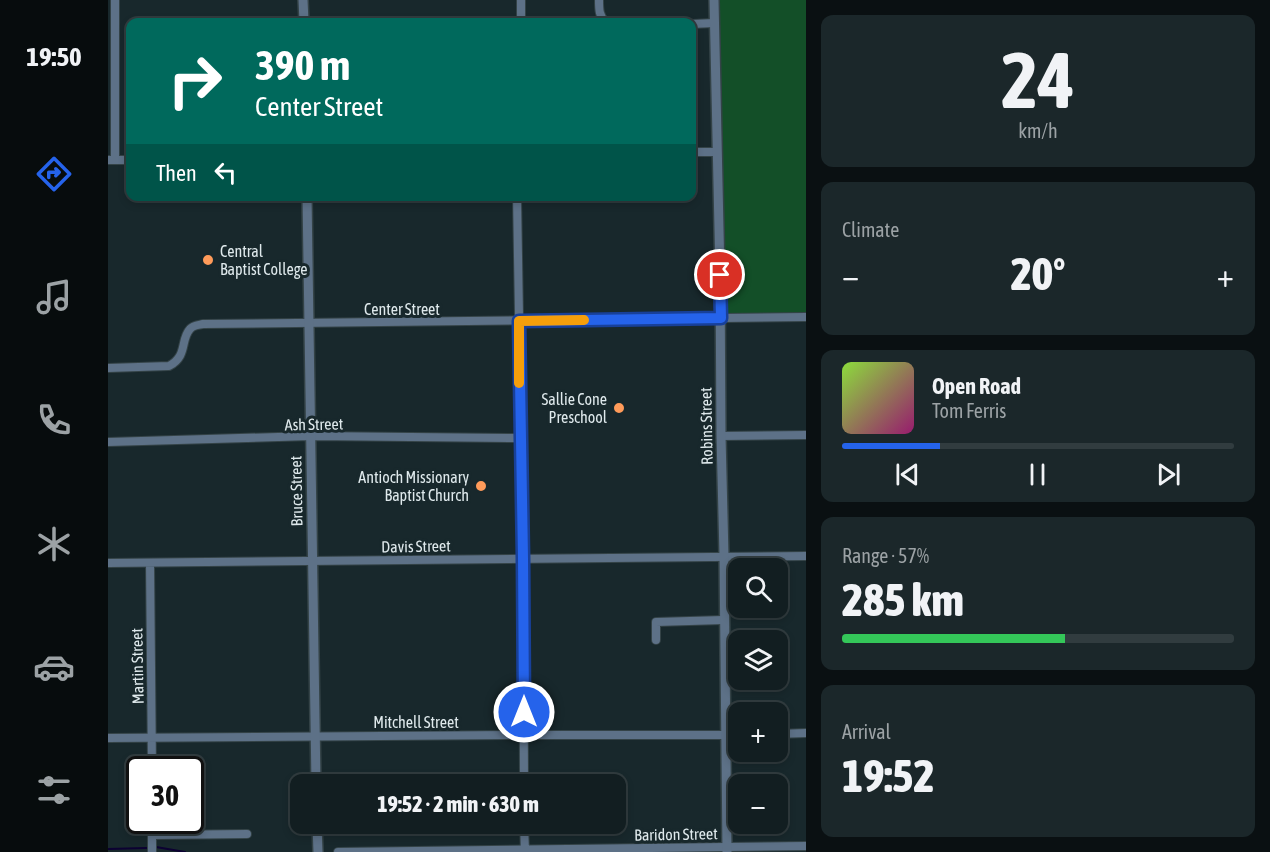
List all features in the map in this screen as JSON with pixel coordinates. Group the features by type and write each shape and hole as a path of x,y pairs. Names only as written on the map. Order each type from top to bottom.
{"street":[{"path":"111,160 115,0"},
{"path":"303,0 304,18"},
{"path":"520,0 520,18"},
{"path":"599,0 599,11 602,18"},
{"name":"Robins Street","path":"714,0 721,318 727,849"},
{"path":"696,24 714,23"},
{"path":"696,152 717,152"},
{"name":"Bruce Street","path":"307,201 316,774"},
{"path":"517,201 524,774"},
{"name":"Center Street","path":"108,368 169,366 176,363 190,329 195,325 806,317"},
{"path":"721,436 806,435"},
{"name":"Ash Street","path":"108,442 311,436 520,438"},
{"name":"Davis Street","path":"108,563 806,556"},
{"name":"Martin Street","path":"150,563 152,756"},
{"path":"656,640 656,622 723,620"},
{"path":"788,734 806,733"},
{"name":"Mitchell Street","path":"108,738 725,735"},
{"path":"152,852 152,835 246,834"},
{"path":"317,834 318,852"},
{"path":"524,834 525,851"},
{"name":"Baridon Street","path":"338,852 727,849 806,846"}],"green space":[{"path":"719,0 806,0 806,314 728,315 723,310"}],"waterway":[{"path":"156,847 185,852"},
{"path":"108,849 147,848"}],"slow traffic":[{"path":"519,383 519,321 584,320"}],"place":[{"name":"Central Baptist College","path":"208,260"},
{"name":"Sallie Cone Preschool","path":"619,408"},
{"name":"Antioch Missionary Baptist Church","path":"481,486"}],"route":[{"path":"524,712 519,321 721,318 720,275"}]}
